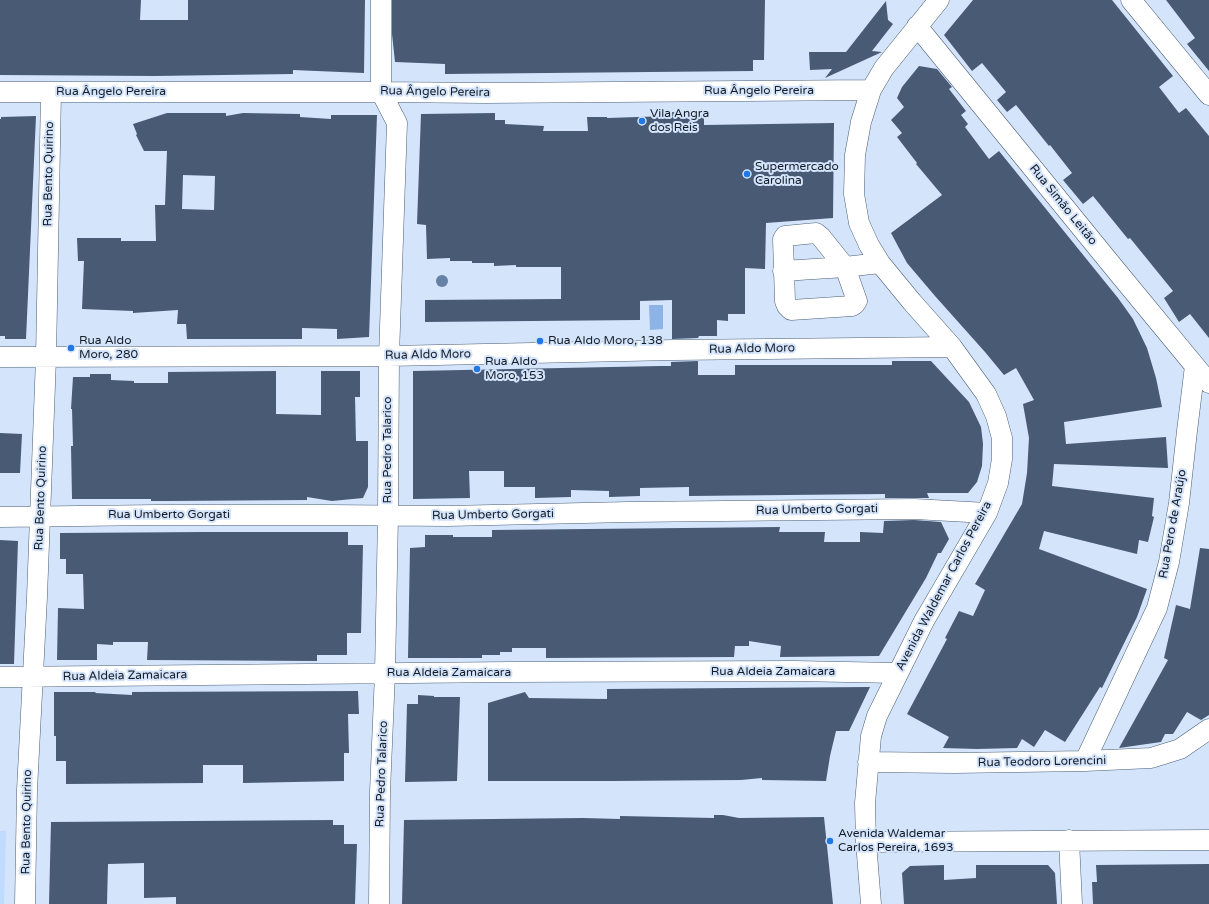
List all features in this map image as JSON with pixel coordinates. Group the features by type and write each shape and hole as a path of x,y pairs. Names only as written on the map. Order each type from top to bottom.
{"street":[{"name":"Rua Pedro Talarico","path":"378,904 380,792 385,673 389,356 397,123 381,92 381,0"},
{"name":"Avenida Waldemar Carlos Pereira","path":"871,904 866,842 865,803 871,736 877,716 924,621 987,513 998,483 1002,460 1002,438 996,416 986,394 952,347 912,302 880,263 868,245 858,223 854,194 855,156 861,122 871,90 884,68 939,0"},
{"path":"1132,0 1209,95"},
{"name":"Rua Simão Leitão","path":"917,26 1209,383"},
{"name":"Rua Ângelo Pereira","path":"0,92 495,93 871,90"},
{"name":"Rua Bento Quirino","path":"25,904 27,790 46,358 51,92"},
{"path":"816,233 846,267 858,301 852,306 791,310 787,306 785,301 783,271 783,239 785,236 816,233"},
{"path":"783,271 880,263"},
{"name":"Rua Aldo Moro","path":"0,357 389,356 667,350 952,347"},
{"name":"Rua Pero de Araújo","path":"1085,761 1157,608 1169,562 1180,503 1195,366"},
{"name":"Rua Umberto Gorgati","path":"0,517 165,515 447,516 629,512 914,509 987,513"},
{"name":"Rua Aldeia Zamaicara","path":"0,677 795,671 897,673"},
{"name":"Rua Teodoro Lorencini","path":"868,762 954,763 1085,761 1152,758 1180,749 1209,729"},
{"path":"1069,840 1072,904"},
{"path":"866,842 1209,840"}],"shaded area":[{"path":"649,305 663,305 663,329 650,330"},
{"path":"0,831 6,831 4,904 0,904"}],"building":[{"path":"0,0 141,0 140,20 188,20 188,0 365,0 364,73 293,70 293,74 154,76 0,75"},
{"path":"392,0 765,0 764,60 753,60 753,71 445,74 445,64 395,62 392,34"},
{"path":"973,0 1112,0 1173,76 1159,87 1179,113 1186,108 1209,136 1209,338 1190,314 1179,322 1164,298 1173,291 1130,238 1128,239 1093,196 1083,204 1063,180 1072,173 1050,145 1049,146 1016,105 1007,112 997,100 1006,92 982,63 972,71 944,35"},
{"path":"1166,0 1209,0 1209,71 1187,44 1195,38"},
{"path":"886,1 888,20 893,24 872,51 882,52 825,78 832,69 810,70 809,52 846,52"},
{"path":"919,66 937,69 952,87 949,89 966,111 961,115 968,124 965,127 989,159 999,151 1118,298 1133,319 1147,348 1156,378 1162,407 1064,422 1066,444 1166,437 1168,468 1054,464 1052,486 1154,498 1152,516 1154,517 1148,542 1139,540 1137,554 1044,531 1039,549 1147,589 1137,617 1102,688 1100,687 1065,742 1045,730 1034,747 1022,739 1017,748 943,748 949,737 907,714 947,639 945,638 959,611 973,616 985,590 975,584 1022,504 1027,473 1029,438 1023,404 1034,400 1016,368 1004,375 935,296 907,263 891,233 942,195 916,164 917,163 897,137 902,133 891,120 904,107 897,98 902,87"},
{"path":"669,112 704,113 704,125 834,123 833,218 766,223 765,269 745,268 745,314 728,314 728,321 717,320 717,336 672,339 672,300 640,301 640,320 425,322 425,300 561,299 561,267 516,267 516,265 494,266 494,263 450,261 450,258 427,259 426,225 417,224 421,114 495,113 495,120 505,120 505,124 544,126 543,131 588,131 587,117 607,118 669,116"},
{"path":"167,113 226,113 226,116 243,113 300,114 300,117 331,119 331,115 377,115 369,337 337,339 337,329 302,328 302,339 187,339 186,324 177,324 178,310 133,313 133,311 82,309 84,261 78,261 77,238 121,238 121,241 156,241 155,205 165,205 167,151 144,151 136,135 137,134 133,124","holes":["183,175 215,176 214,210 182,209"]},
{"path":"36,116 26,339 5,339 5,336 0,336 0,119 1,117"},
{"path":"698,361 698,375 735,375 735,365 892,365 892,361 931,361 969,402 981,427 983,444 982,466 977,482 968,493 927,493 929,498 885,498 885,494 689,496 689,487 640,488 640,496 609,497 609,491 571,490 571,497 535,498 535,487 504,487 504,471 469,471 470,498 413,499 413,371 671,366 671,362"},
{"path":"276,371 276,414 321,415 321,371 360,371 360,397 355,397 356,441 368,441 368,487 363,498 332,501 307,497 307,500 151,501 151,499 72,499 71,446 73,446 71,409 73,377 90,377 90,374 111,374 111,380 134,381 134,383 168,383 168,372"},
{"path":"0,433 22,434 20,473 0,473"},
{"path":"914,520 941,522 949,539 941,553 938,553 926,578 879,656 780,657 781,646 749,641 749,646 735,646 734,657 546,658 546,648 512,648 512,652 500,652 500,655 482,655 482,658 408,658 410,548 425,547 425,535 492,537 492,530 780,527 779,532 825,532 824,542 860,542 860,532 883,533 884,521"},
{"path":"348,532 348,545 363,545 361,633 347,633 347,655 317,655 317,661 147,660 148,642 113,642 113,645 97,644 97,660 57,660 58,608 84,609 83,574 66,574 66,559 60,559 60,533"},
{"path":"0,540 18,541 14,664 0,664"},
{"path":"1200,548 1209,549 1209,715 1201,720 1187,712 1173,734 1165,734 1161,742 1119,748 1168,660 1164,658 1176,605 1190,609"},
{"path":"870,687 849,731 836,731 826,781 762,780 762,778 741,780 488,781 488,703 525,692 529,698 607,699 607,689"},
{"path":"358,691 359,714 348,714 349,753 344,753 344,781 243,783 243,765 203,765 203,783 66,784 66,761 56,761 56,736 54,736 54,692 96,692 95,693 132,695 132,692"},
{"path":"418,695 434,697 460,697 457,781 405,782 407,704 418,704"},
{"path":"714,815 739,818 824,817 833,904 402,904 404,820 620,819 620,816 714,818"},
{"path":"333,820 333,825 344,825 344,844 357,844 355,904 176,904 176,897 144,898 144,863 108,864 107,904 49,904 51,822"},
{"path":"1209,864 1209,904 1093,904 1092,882 1097,882 1096,865"},
{"path":"944,865 944,880 976,878 976,865 1048,865 1055,873 1057,904 904,904 902,873 910,866"}],"place":[{"name":"Vila Angra dos Reis","path":"642,121"},
{"name":"Supermercado Carolina","path":"747,174"},
{"name":"Rua Aldo Moro, 138","path":"540,341"},
{"name":"Rua Aldo Moro, 280","path":"71,348"},
{"name":"Rua Aldo Moro, 153","path":"477,369"},
{"name":"Avenida Waldemar Carlos Pereira, 1693","path":"830,841"}]}
